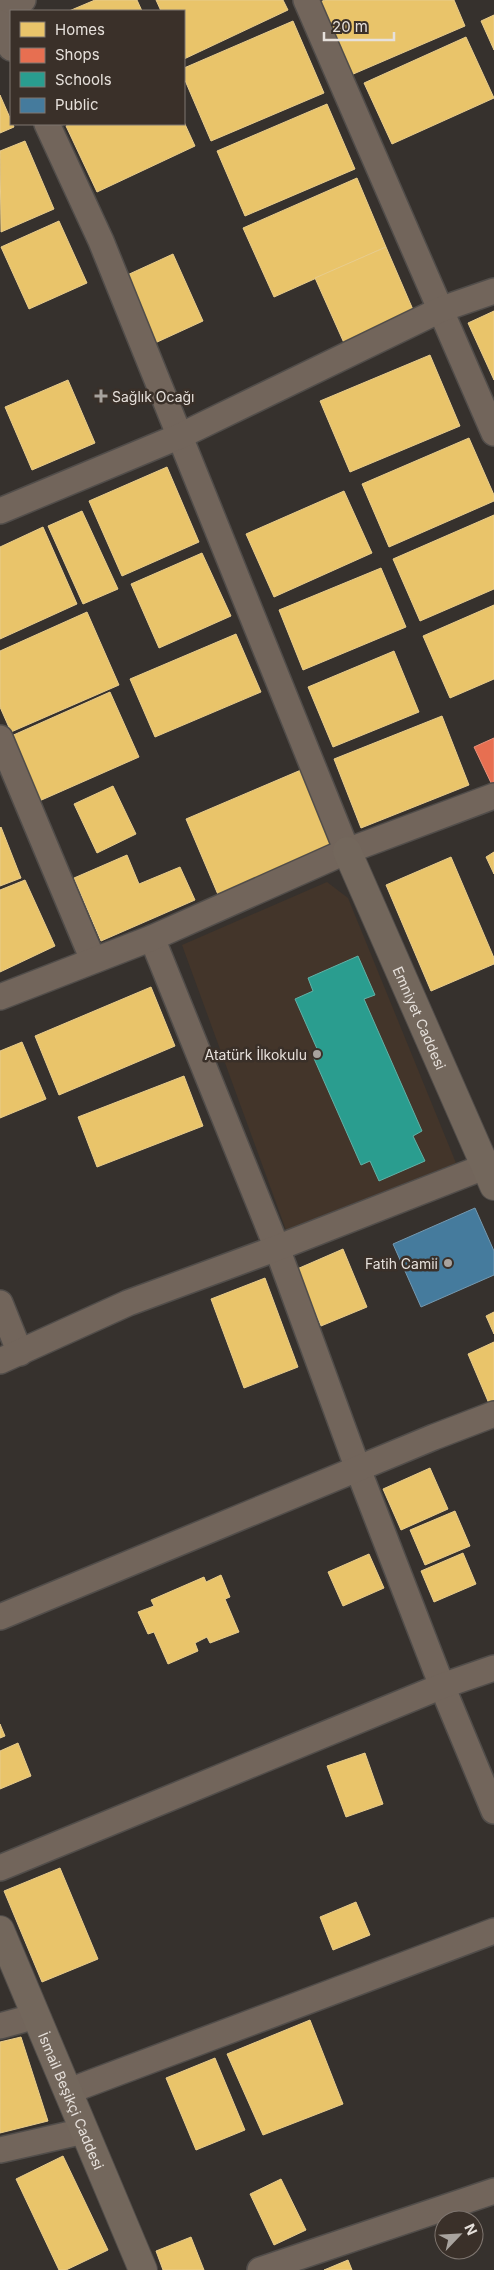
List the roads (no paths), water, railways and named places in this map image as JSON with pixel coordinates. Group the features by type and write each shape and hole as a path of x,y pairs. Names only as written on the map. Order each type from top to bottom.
{"street":[{"path":"0,9 23,0"},
{"path":"306,0 442,309 494,433"},
{"path":"0,23 10,46"},
{"path":"47,125 101,241 348,851"},
{"path":"0,511 180,436 442,309 494,291"},
{"path":"0,738 93,960"},
{"path":"0,997 152,938 348,851 494,796"},
{"name":"Emniyet Caddesi","path":"348,851 491,1172"},
{"path":"152,938 277,1248 358,1469 442,1686 494,1811"},
{"path":"0,1302 10,1357 128,1303 491,1172"},
{"path":"0,1617 494,1414"},
{"path":"0,1868 442,1686 494,1668"},
{"name":"İsmail Beşikçi Caddesi","path":"0,1930 143,2270"},
{"path":"69,2091 494,1931"},
{"path":"0,2026 36,2016"},
{"path":"0,2150 84,2131"},
{"path":"260,2270 494,2191"}],"place":[{"name":"Sağlık Ocağı","path":"101,396"},
{"name":"Atatürk İlkokulu","path":"317,1054"},
{"name":"Fatih Camii","path":"448,1263"}]}
